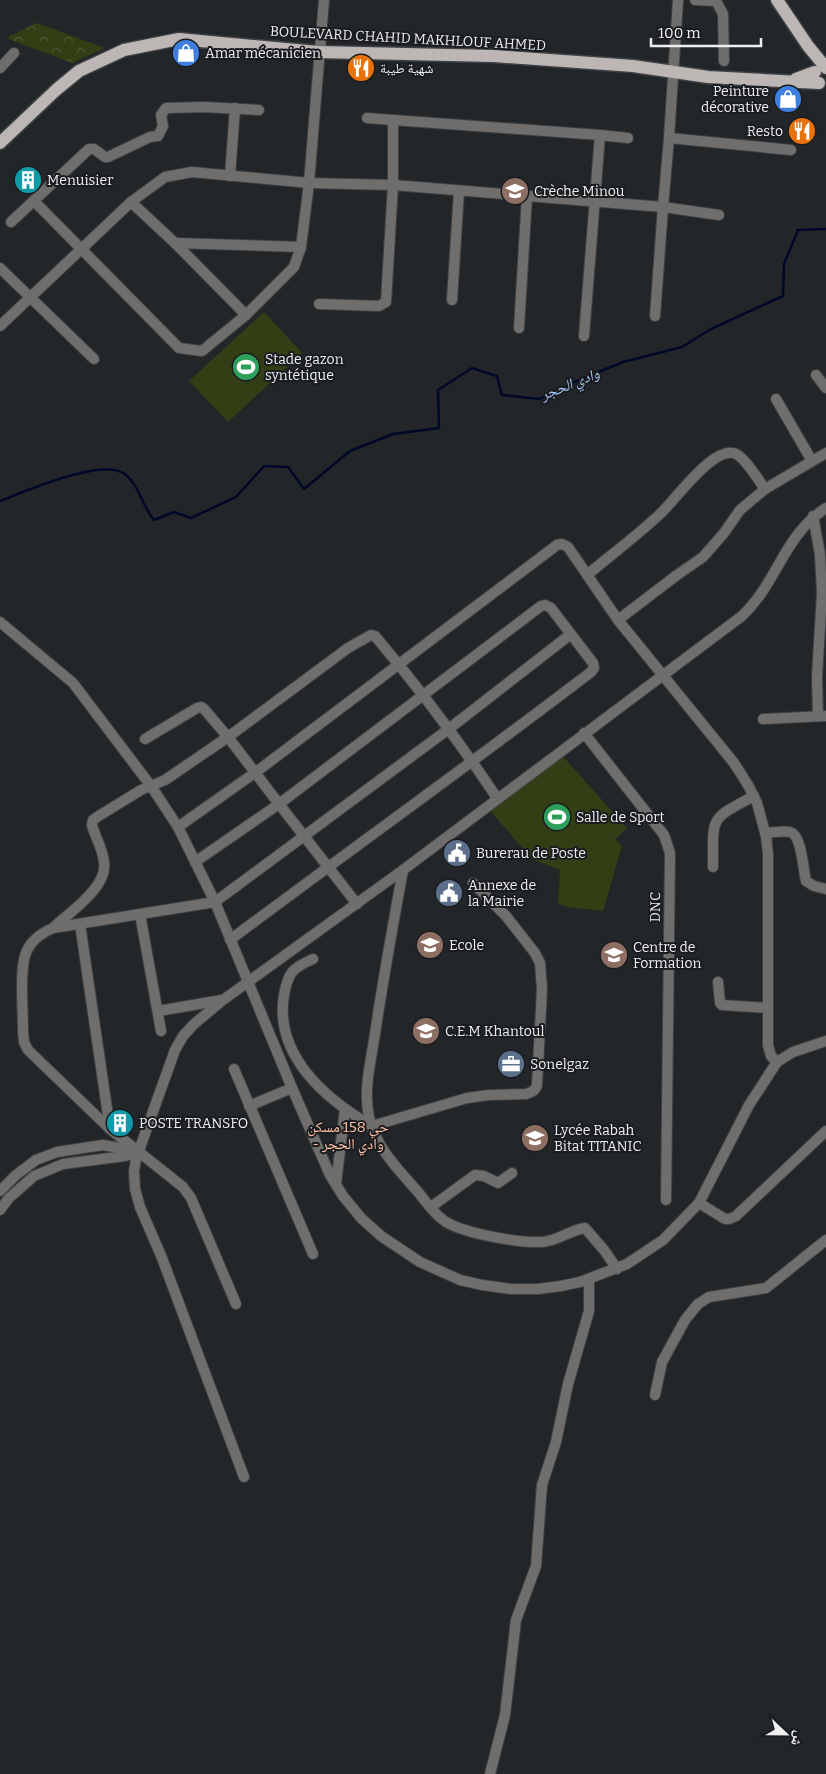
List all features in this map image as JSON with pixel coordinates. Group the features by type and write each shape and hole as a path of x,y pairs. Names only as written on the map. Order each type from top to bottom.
{"main road":[{"path":"777,0 803,39 822,76"},
{"name":"BOULEVARD CHAHID MAKHLOUF AHMED","path":"0,143 69,78 79,71 124,50 179,39 318,52 494,56 633,66 708,77 788,81 822,76"}],"street":[{"path":"34,201 179,348 202,351 246,315 294,267 301,247 309,183 318,52 324,0"},
{"path":"655,316 678,0"},
{"path":"695,0 716,1 724,14 724,61"},
{"path":"0,68 14,53"},
{"path":"12,222 89,149 94,149 108,157 150,137 158,136 163,126 162,110 166,108 258,110"},
{"path":"230,176 235,108"},
{"path":"368,118 628,138"},
{"path":"319,304 379,306 386,302 392,186 393,120"},
{"path":"584,336 600,135"},
{"path":"669,138 791,150"},
{"path":"0,326 131,202 165,177 192,172 309,183 392,186 595,200 719,215"},
{"path":"452,300 459,190"},
{"path":"518,328 528,196"},
{"path":"131,202 175,242 246,315"},
{"path":"175,242 301,247"},
{"path":"0,268 94,359"},
{"path":"816,375 826,388"},
{"path":"776,399 812,461"},
{"path":"587,575 662,512 686,484 706,466 722,456 732,452 740,456 765,489"},
{"path":"618,620 703,557 712,548 740,510 765,489 826,453"},
{"path":"244,1477 162,1258 140,1207 135,1189 135,1165 139,1151 175,1050 183,1036 194,1024 224,1000 403,870 662,674 742,616 764,590 797,534 813,516 826,508"},
{"path":"763,719 822,716 817,677 822,593 820,554 813,516"},
{"path":"178,827 256,772 398,663 559,544 562,544 568,547 618,620 734,763 754,796 766,833 768,854 767,1008 769,1050 771,1056 777,1062"},
{"path":"196,862 424,696 542,606 545,605 551,608 592,663 593,671 473,762 328,866 230,940"},
{"path":"0,622 73,684 151,786 178,827 215,902 292,1088 336,1184 361,1218 381,1236 420,1262 460,1280 511,1290 561,1286 617,1269 664,1240 699,1202 749,1105 777,1062 793,1052 826,1041"},
{"path":"53,928 215,902 450,728 571,634"},
{"path":"236,1304 187,1192 179,1183 110,1129 36,1059 24,1042 22,966 24,955 35,938 53,928 91,893 103,878 105,864 93,828 94,819 139,791 165,780 228,737 348,648 368,636 375,636 450,728 497,798"},
{"path":"145,739 201,708 207,711 357,904"},
{"name":"DNC","path":"584,733 664,835 670,853 666,1200"},
{"path":"713,866 714,822 724,812 754,796"},
{"path":"766,833 790,832 795,835 800,846 806,881 814,886 826,889"},
{"path":"403,870 381,992 368,1080 367,1100 372,1126 380,1146 388,1158 442,1219 458,1227 499,1237 544,1242 585,1228 617,1269"},
{"path":"313,959 294,969 288,979 282,1009 284,1030 302,1068 314,1082 346,1109 372,1126 467,1098 489,1095 526,1094 534,1091 536,1088 542,989 541,966 534,953 506,916 473,883"},
{"path":"140,914 161,1031"},
{"path":"80,924 110,1129"},
{"path":"718,982 720,1002 723,1006 767,1008"},
{"path":"158,1011 224,1000"},
{"path":"234,1069 313,1254"},
{"path":"249,1106 292,1088"},
{"path":"336,1184 346,1109"},
{"path":"699,1202 725,1219 732,1218 741,1212 826,1131"},
{"path":"0,1191 16,1175 36,1160 58,1152 103,1145 139,1151"},
{"path":"0,1210 9,1198 34,1176 63,1164 125,1156 139,1151"},
{"path":"431,1207 475,1176 484,1176 498,1184 512,1173"},
{"path":"655,1395 662,1362 685,1320 698,1304 709,1296 766,1288 826,1240"},
{"path":"490,1774 505,1715 516,1620 536,1566 542,1485 556,1442 570,1377 589,1311 589,1279"}],"green space":[{"path":"36,23 105,48 72,63 6,38"},
{"name":"Stade gazon syntétique","path":"264,312 302,353 228,422 189,381"},
{"name":"Salle de Sport","path":"559,752 627,828 615,839 622,846 603,911 567,907 558,904 560,870 532,859 487,807"}],"waterway":[{"name":"وادي الحجر","path":"0,501 64,478 101,470 116,470 126,475 135,485 154,520 174,512 191,518 236,497 264,466 288,467 304,489 350,451 393,434 439,428 438,390 472,368 497,376 502,395 540,399 623,362 682,347 711,329 783,296 784,264 798,230 826,229"}],"place":[{"name":"Amar mécanicien","path":"186,53"},
{"name":"شهية طيبة","path":"361,68"},
{"name":"Peinture décorative","path":"788,99"},
{"name":"Resto","path":"802,131"},
{"name":"Menuisier","path":"28,180"},
{"name":"Crèche Minou","path":"515,191"},
{"name":"Stade gazon syntétique","path":"246,367"},
{"name":"Salle de Sport","path":"557,817"},
{"name":"Burerau de Poste","path":"457,853"},
{"name":"Annexe de la Mairie","path":"449,893"},
{"name":"Ecole","path":"430,945"},
{"name":"Centre de Formation","path":"614,955"},
{"name":"C.E.M Khantoul","path":"426,1031"},
{"name":"Sonelgaz","path":"511,1064"},
{"name":"POSTE TRANSFO","path":"120,1123"},
{"name":"Lycée Rabah Bitat TITANIC","path":"535,1138"}],"district":[{"name":"حي 158 مسكن - وادي الحجر","path":"348,1136"}]}
